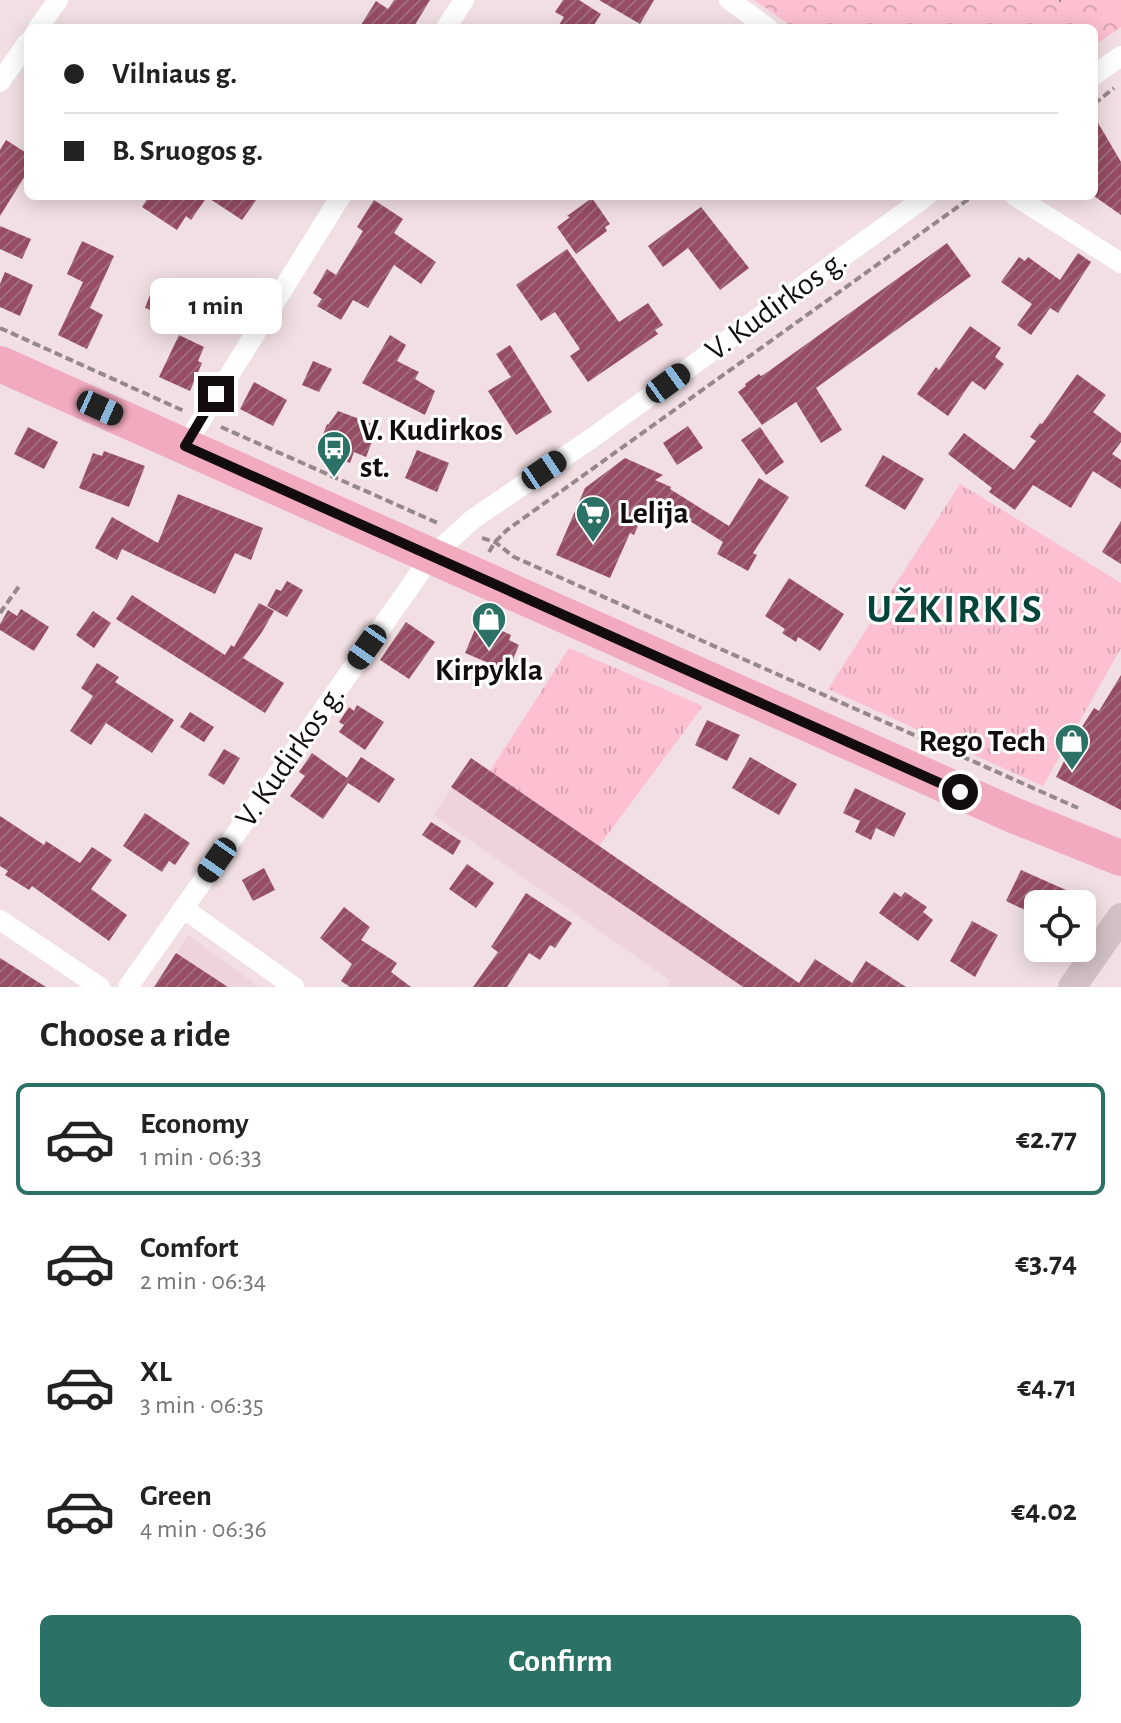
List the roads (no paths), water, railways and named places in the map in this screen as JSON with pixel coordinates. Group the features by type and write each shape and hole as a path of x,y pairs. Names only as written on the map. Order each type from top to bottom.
{"highway":[{"path":"0,364 193,432 431,557 1013,815 1121,858"}],"main road":[{"path":"1072,987 1121,917"}],"street":[{"path":"41,24 58,0"},
{"path":"449,24 464,0"},
{"path":"729,0 762,24"},
{"path":"0,82 24,48"},
{"path":"1098,72 1121,56"},
{"path":"193,432 338,200"},
{"name":"V. Kudirkos g.","path":"128,987 431,557 473,519 592,438 921,200"},
{"path":"1021,200 1121,263"},
{"path":"183,908 294,987"},
{"path":"0,920 100,987"}],"place":[{"name":"V. Kudirkos st.","path":"334,479"},
{"name":"Lelija","path":"593,544"},
{"name":"Kirpykla","path":"489,650"},
{"name":"Rego Tech","path":"1072,772"}],"district":[{"name":"UŽKIRKIS","path":"955,610"}]}
